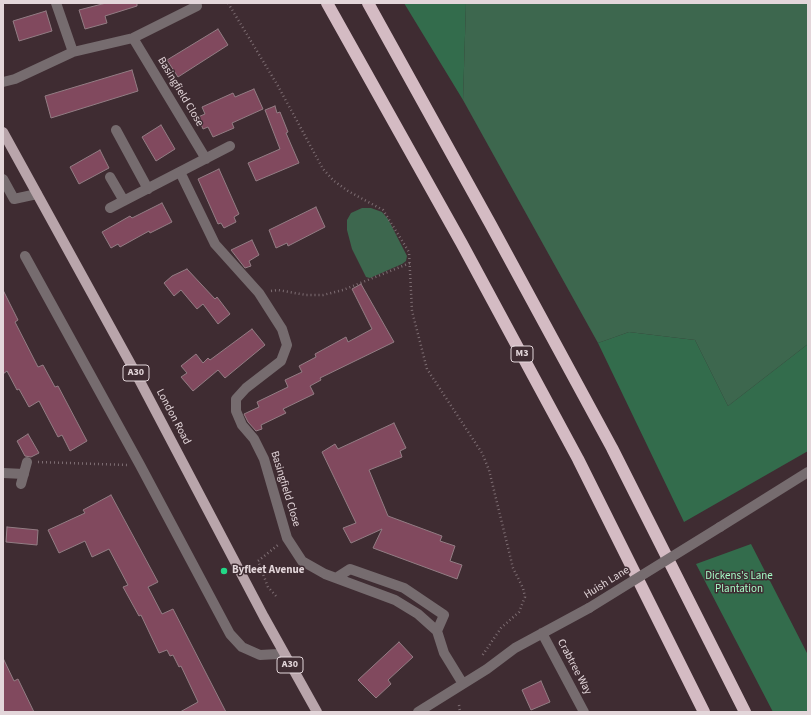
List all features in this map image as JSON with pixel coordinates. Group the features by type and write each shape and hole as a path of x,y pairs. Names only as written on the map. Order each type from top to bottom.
{"highway":[{"name":"M3","path":"327,3 462,244 578,458 704,712"},
{"path":"368,3 612,448 745,712"}],"main road":[{"name":"London Road","path":"3,132 138,376 283,652 317,712"}],"street":[{"path":"56,3 73,52"},
{"path":"3,82 73,52 134,38 197,6"},
{"name":"Basingfield Close","path":"134,38 206,159"},
{"path":"116,130 148,189"},
{"path":"110,208 230,146"},
{"name":"Basingfield Close","path":"180,172 215,244 259,293 282,329 287,345 281,361 246,388 236,399 236,411 242,425 254,439 264,459 287,538 302,561 336,578 395,600 418,614 437,631 444,652 463,684"},
{"path":"110,177 124,201"},
{"path":"3,179 14,199 37,194"},
{"path":"25,256 140,465 230,634 242,647 260,655 278,654 283,652"},
{"path":"3,473 22,479 27,462"},
{"name":"Huish Lane","path":"418,712 463,684 515,648 589,608 808,472"},
{"path":"336,578 350,569 404,588 444,616 437,631"},
{"name":"Crabtree Way","path":"542,633 583,712"}],"path":[{"path":"228,3 278,86 323,169 334,181 348,191 383,210 409,252 412,311 427,369 482,453 489,470 513,568 523,588 525,598 519,612 501,628 481,658"},
{"path":"259,293 278,290 306,295 323,295 343,290 410,263"},
{"path":"27,462 140,465"},
{"path":"276,596 268,586 258,561 287,538"},
{"path":"459,705 460,712"}],"green space":[{"path":"404,3 466,3 463,100"},
{"path":"466,3 808,3 808,344 728,406 695,340 629,332 598,343 463,100"},
{"path":"362,208 371,208 382,212 388,219 407,256 406,261 402,264 370,278 366,277 352,249 347,230 347,220 351,213"},
{"path":"629,332 695,340 728,406 808,344 808,451 684,522 598,343"},
{"name":"Dickens's Lane Plantation","path":"751,544 808,655 808,712 773,712 696,564"}],"building":[{"path":"106,3 137,3 137,6 105,16 107,23 85,29 79,10"},
{"path":"46,11 52,31 19,41 13,21"},
{"path":"218,29 228,45 178,77 167,60"},
{"path":"132,70 138,91 51,118 45,96"},
{"path":"254,89 263,109 232,123 234,128 213,137 208,127 203,129 198,117 205,114 202,107 233,93 235,97"},
{"path":"275,106 277,113 280,112 288,132 286,133 299,163 256,181 248,163 280,149 265,110"},
{"path":"161,125 175,149 156,161 142,137"},
{"path":"100,150 109,168 79,184 70,167"},
{"path":"219,169 239,214 234,217 236,222 224,228 221,223 218,224 198,179"},
{"path":"162,203 172,222 150,233 149,231 120,247 118,244 111,248 102,232 130,216 132,218"},
{"path":"316,207 325,227 288,246 287,243 276,248 269,230"},
{"path":"252,240 259,255 249,261 251,266 245,268 231,250"},
{"path":"187,269 215,299 217,297 230,314 218,324 203,304 197,309 181,290 174,296 164,283 172,276"},
{"path":"361,284 394,342 320,378 321,380 310,386 314,394 283,409 286,413 261,425 262,429 256,431 248,422 244,414 259,407 257,402 288,387 285,380 302,372 299,366 316,357 315,354 346,337 348,342 372,329 352,289"},
{"path":"3,290 18,320 15,322 38,367 43,365 55,387 58,386 87,441 70,451 62,435 58,437 39,401 29,407 19,389 17,390 7,371 3,374"},
{"path":"252,329 265,345 225,378 218,370 193,391 181,377 187,373 181,366 196,354 203,363 208,358 210,360"},
{"path":"394,423 406,448 400,451 402,457 369,470 388,516 442,536 440,541 455,546 450,561 462,565 457,579 373,548 382,529 351,543 343,528 356,523 322,452 335,444 338,449"},
{"path":"28,434 39,453 31,457 25,456 17,441"},
{"path":"111,495 158,582 148,587 162,614 173,609 226,712 180,712 198,702 181,666 179,667 173,655 170,656 167,650 159,653 141,615 139,616 123,587 128,585 109,549 92,557 85,541 59,553 48,530 85,513 83,510"},
{"path":"7,527 38,530 37,545 6,542"},
{"path":"399,642 413,657 388,680 391,684 376,698 358,680"},
{"path":"3,658 14,681 18,679 34,712 3,712"},
{"path":"541,681 550,702 531,710 522,690"}],"place":[{"name":"Byfleet Avenue","path":"224,571"}]}
